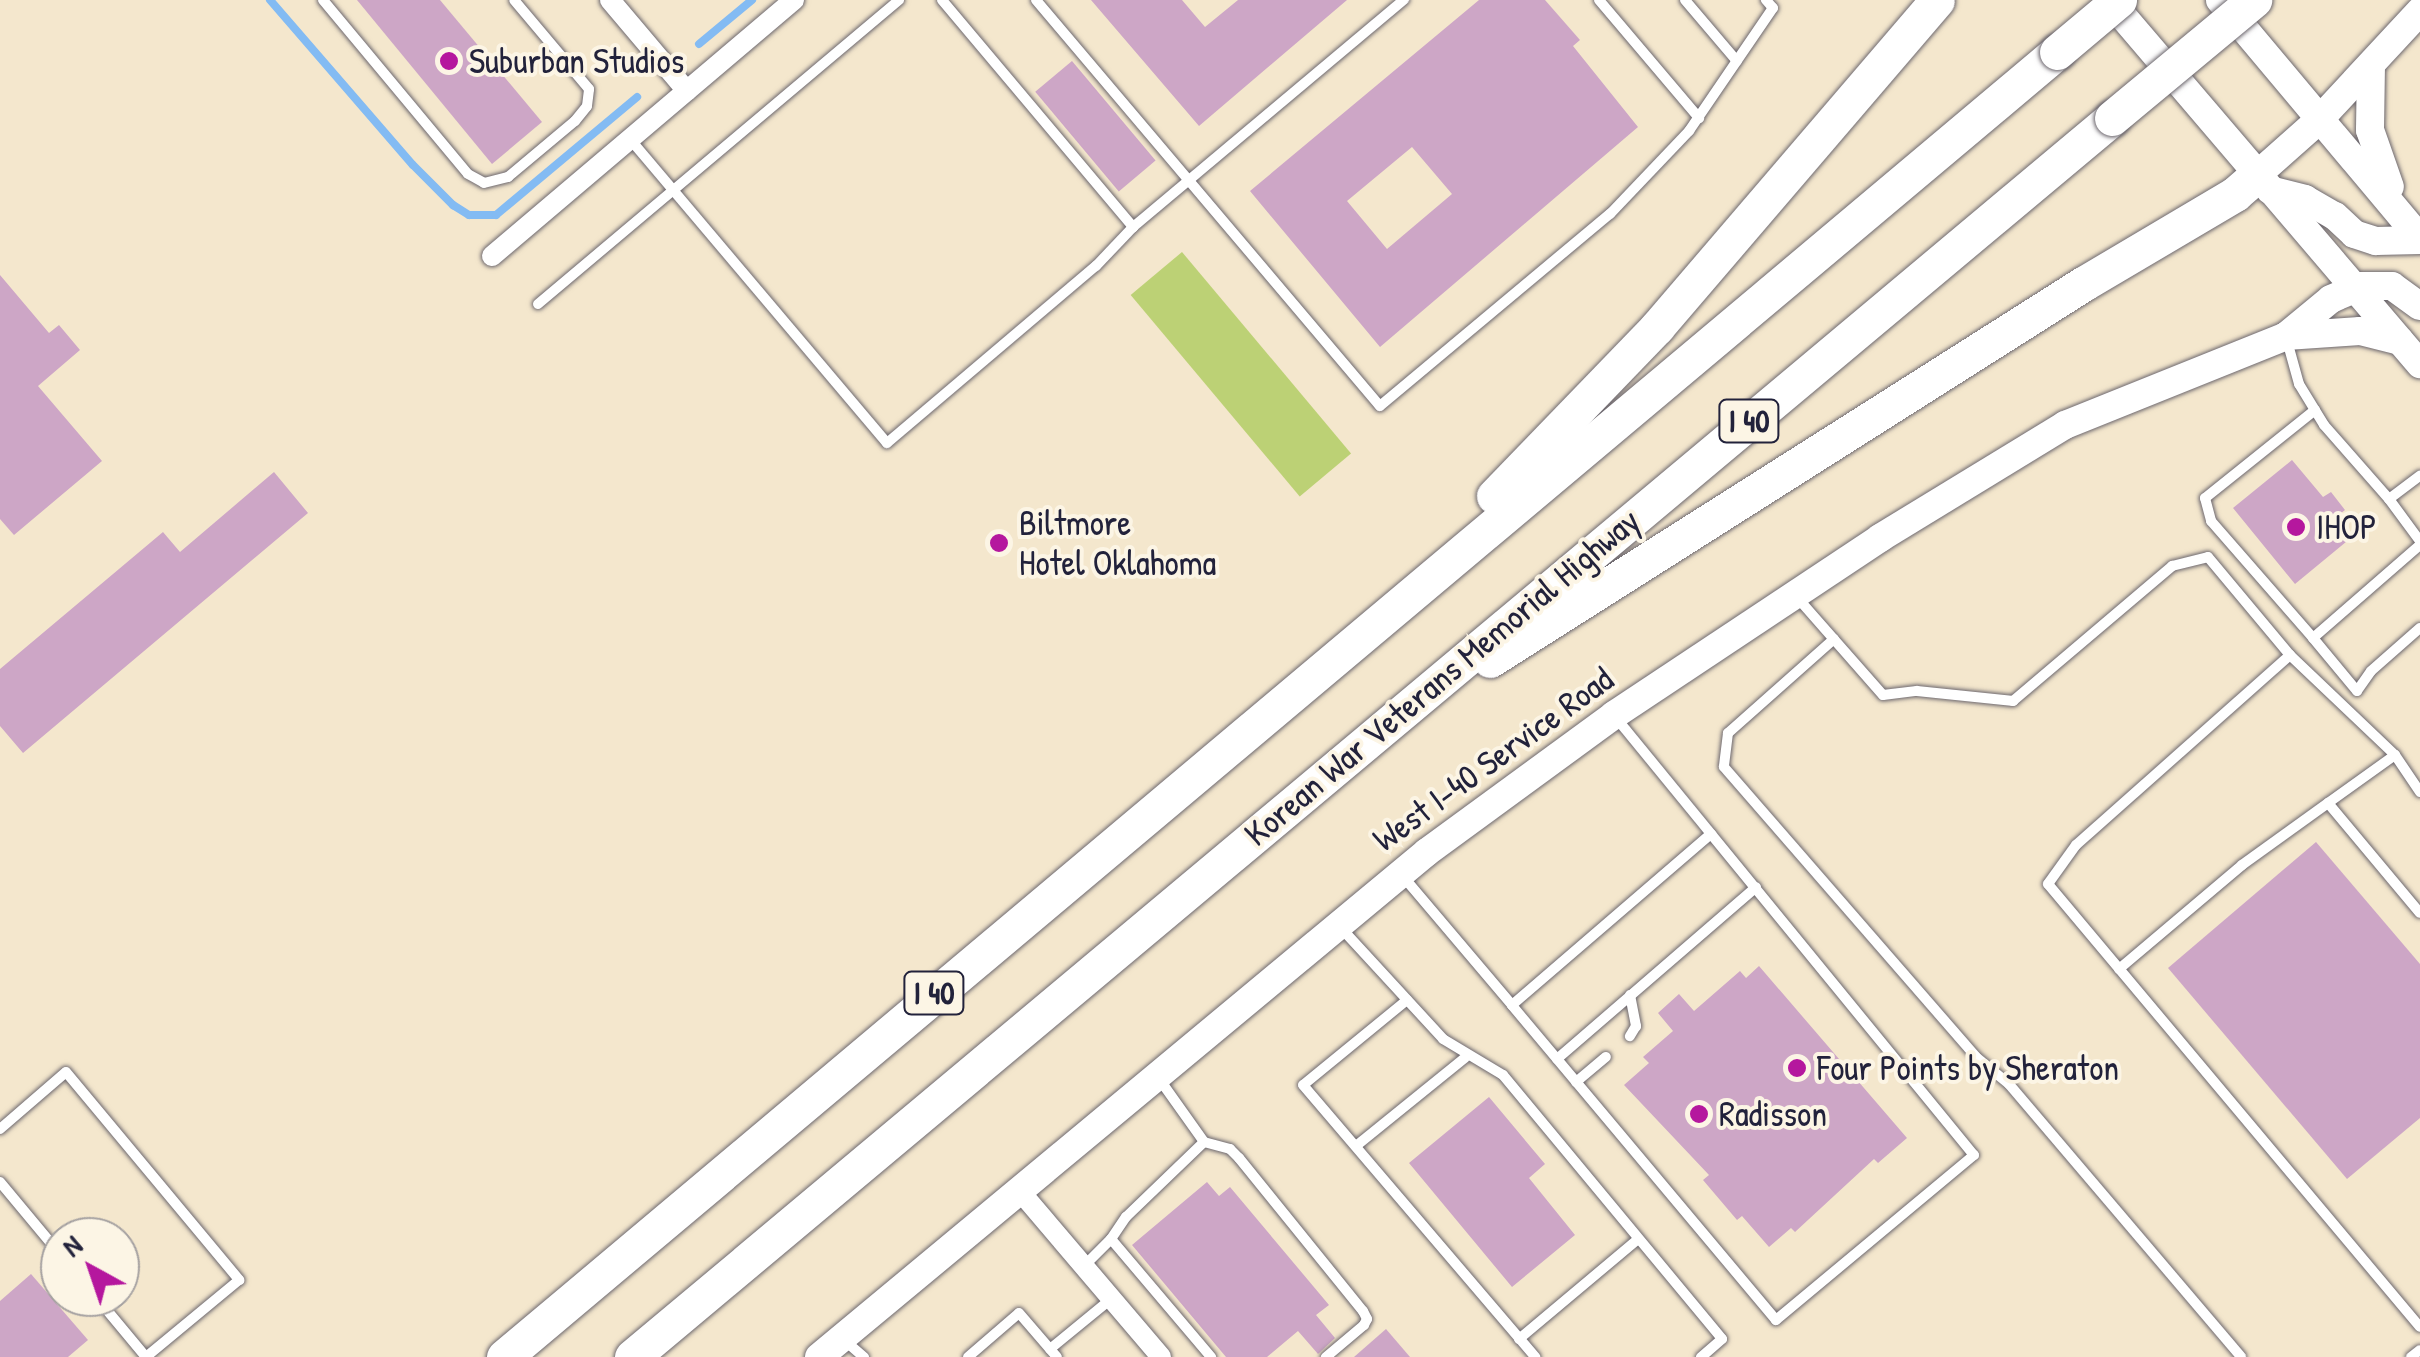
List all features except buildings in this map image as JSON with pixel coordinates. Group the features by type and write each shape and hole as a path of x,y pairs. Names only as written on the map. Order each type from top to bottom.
{"highway":[{"path":"1365,630 1657,327 1937,0"},
{"name":"I 40","path":"504,1357 2119,0"},
{"name":"Korean War Veterans Memorial Highway","path":"632,1357 2254,0"},
{"path":"1386,723 1606,590 2083,284 2235,194 2263,183"}],"street":[{"path":"610,0 687,91"},
{"path":"492,256 794,0"},
{"path":"2110,0 2420,364"},
{"path":"2220,0 2420,239"},
{"path":"2263,183 2420,11"},
{"path":"2371,65 2372,140 2388,180 2392,203"},
{"path":"2263,183 2335,216 2354,234 2376,241 2420,239"},
{"path":"2355,288 2392,286 2420,306"},
{"name":"West I-40 Service Road","path":"2286,336 2314,310 2355,288"},
{"name":"West I-40 Service Road","path":"819,1357 856,1350 1019,1190 1400,873 1614,715 1794,594 2065,425 2286,336 2360,331 2400,341"},
{"path":"1019,1190 1161,1357"}],"lane":[{"path":"322,0 468,174 484,182 508,177 575,122 587,106 589,89 514,0"},
{"path":"538,304 900,0"},
{"path":"942,0 1133,227"},
{"path":"1036,0 1380,406 1610,214 1698,118 1770,4"},
{"path":"630,139 888,442 1096,266 1133,227 1404,0"},
{"path":"1599,0 1698,118"},
{"path":"1685,0 1737,61"},
{"path":"2286,336 2298,384 2314,410 2420,543 2313,638"},
{"path":"2314,410 2205,498 2210,521 2357,691"},
{"path":"2388,499 2420,476"},
{"path":"1794,594 1883,695 1916,692 2012,702 2172,566 2208,557 2290,655 2395,755 2420,792"},
{"path":"2351,709 2370,671 2420,628"},
{"path":"1834,640 1728,734 1724,768 1976,1057 2009,1084 2241,1357"},
{"path":"2290,655 2076,845 2048,884 2420,1327"},
{"path":"1400,873 1776,1320 1974,1155 1614,715"},
{"path":"2120,970 2242,864 2395,755"},
{"path":"2328,802 2420,912"},
{"path":"1512,1005 1712,834"},
{"path":"1557,1059 1756,886"},
{"path":"1338,924 1443,1039 1466,1057 1502,1075 1722,1339 1700,1357"},
{"path":"1630,995 1636,1026 1630,1036"},
{"path":"1407,1000 1304,1084 1535,1357"},
{"path":"1356,1146 1466,1057"},
{"path":"1576,1082 1606,1057"},
{"path":"0,1129 66,1072 239,1280 146,1357 113,1317"},
{"path":"1156,1075 1204,1142 1230,1149 1239,1158 1368,1319 1326,1357"},
{"path":"1084,1266 1112,1240 1126,1217 1204,1142"},
{"path":"0,1182 40,1230"},
{"path":"1112,1240 1211,1357"},
{"path":"1519,1339 1637,1240"},
{"path":"968,1357 1020,1313 1053,1353 1112,1299"},
{"path":"2412,1357 2420,1350"}],"green space":[{"path":"1182,252 1351,453 1300,497 1131,295"}],"waterway":[{"path":"270,0 413,165 453,205 469,215 496,215 637,97"},
{"path":"699,44 752,0"}],"place":[{"name":"Suburban Studios","path":"449,61"},
{"name":"IHOP","path":"2296,527"},
{"name":"Biltmore Hotel Oklahoma","path":"999,543"},
{"name":"Four Points by Sheraton","path":"1797,1068"},
{"name":"Radisson","path":"1699,1114"}]}
